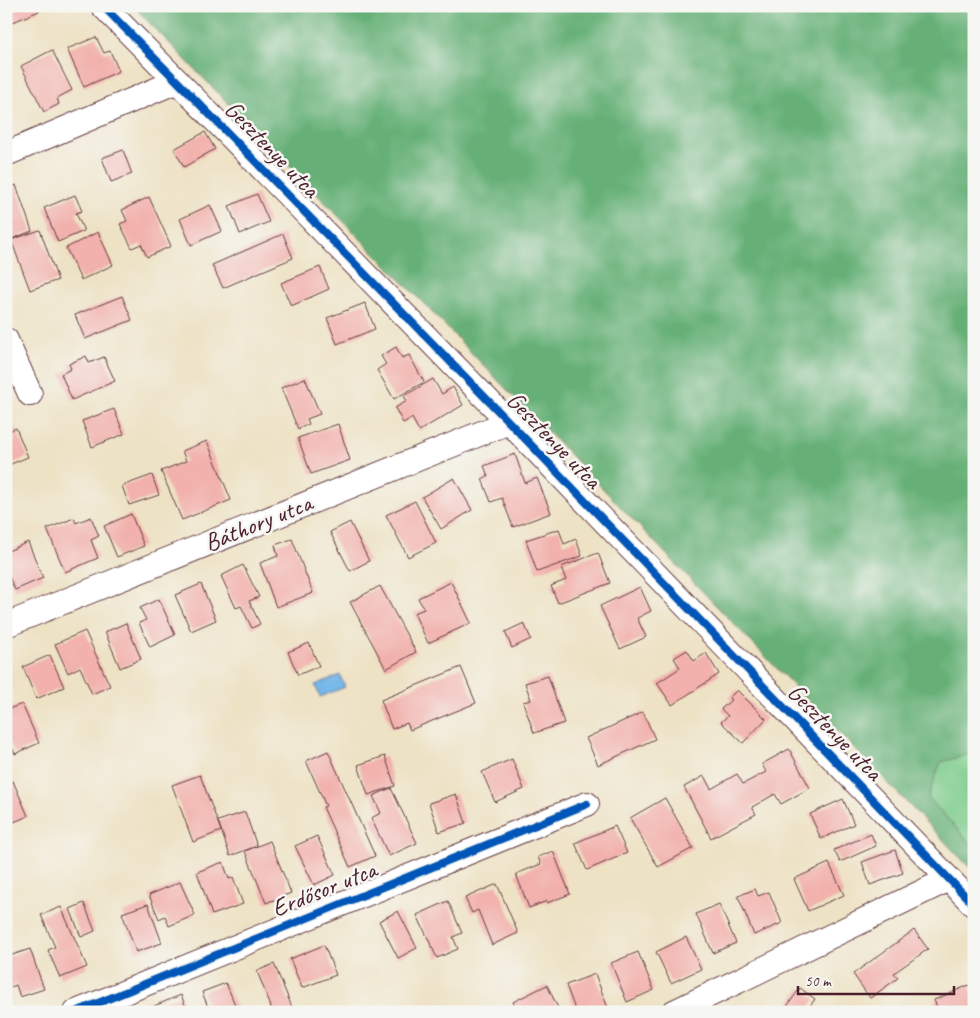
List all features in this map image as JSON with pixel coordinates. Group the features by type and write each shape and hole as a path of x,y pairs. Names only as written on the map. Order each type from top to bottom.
{"street":[{"name":"Gesztenye utca","path":"103,6 509,422 974,905"},
{"path":"6,154 177,81"},
{"path":"6,340 30,394"},
{"name":"Báthory utca","path":"6,625 509,422"},
{"name":"Erdősor utca","path":"76,1012 587,804"},
{"path":"674,1012 949,879"}],"green space":[{"path":"133,6 974,6 974,753 941,762 928,797 974,847 974,872 427,307"},
{"path":"974,753 974,847 927,797 941,762"}],"water":[{"path":"340,675 345,687 320,697 315,685"}],"building":[{"path":"6,6 37,6 39,11 6,25"},
{"path":"96,37 104,53 110,51 119,71 84,87 67,49"},
{"path":"52,50 72,90 57,98 59,104 44,112 21,66"},
{"path":"6,87 13,103 6,105"},
{"path":"205,132 215,149 184,167 174,149"},
{"path":"123,150 132,174 111,182 102,158"},
{"path":"16,185 32,231 9,240 6,232 6,189"},
{"path":"257,194 269,222 240,234 229,206"},
{"path":"75,195 82,211 76,213 84,231 58,242 44,208"},
{"path":"149,197 171,246 147,257 141,244 132,248 120,224 127,221 122,210"},
{"path":"210,205 222,231 191,245 180,219"},
{"path":"40,230 58,280 30,290 11,240"},
{"path":"98,232 113,265 81,280 66,248"},
{"path":"283,234 293,258 223,288 212,265"},
{"path":"320,267 329,289 291,306 281,283"},
{"path":"122,296 132,320 85,339 75,315"},
{"path":"365,303 375,329 337,344 327,318"},
{"path":"396,347 402,358 409,355 424,382 394,399 377,370 386,364 381,356"},
{"path":"86,356 89,363 104,357 115,381 72,400 61,374 71,369 69,364"},
{"path":"305,378 320,414 307,419 309,424 298,429 281,388"},
{"path":"433,379 442,394 453,387 463,405 419,431 412,418 403,423 395,408 407,401 404,396"},
{"path":"114,409 124,434 92,447 82,421"},
{"path":"338,424 350,460 311,474 298,438"},
{"path":"16,428 28,457 6,466 6,432"},
{"path":"207,441 231,500 182,520 161,471 186,461 182,451"},
{"path":"515,454 525,483 537,478 551,513 513,527 502,498 491,502 482,479 488,476 484,466"},
{"path":"152,475 159,495 129,505 122,486"},
{"path":"454,478 472,510 441,529 422,497"},
{"path":"415,501 436,543 408,557 386,515"},
{"path":"131,514 144,546 117,557 104,526"},
{"path":"91,517 99,536 91,540 98,558 65,572 47,529 74,518 76,523"},
{"path":"350,522 369,561 350,571 330,532"},
{"path":"559,529 564,544 576,539 582,556 537,572 526,540"},
{"path":"292,539 313,593 276,607 260,563 278,556 275,545"},
{"path":"28,542 43,578 15,590 6,570 6,552"},
{"path":"598,553 610,583 558,603 551,586 566,580 561,567"},
{"path":"243,565 259,597 249,601 260,624 252,628 241,606 236,608 221,576"},
{"path":"451,582 471,623 428,643 414,613 424,609 418,598"},
{"path":"201,584 216,620 191,631 175,595"},
{"path":"380,586 416,652 386,669 350,602"},
{"path":"640,587 651,611 637,618 646,637 620,649 600,606"},
{"path":"159,599 175,635 150,647 139,623 146,620 140,608"},
{"path":"126,623 141,659 120,668 105,632"},
{"path":"524,623 531,639 512,648 505,632"},
{"path":"85,631 110,686 92,694 80,667 68,673 55,644"},
{"path":"309,643 319,666 298,675 288,652"},
{"path":"687,650 694,661 706,653 719,674 672,705 657,683 680,668 674,658"},
{"path":"50,655 64,687 36,699 23,667"},
{"path":"461,667 476,703 410,730 407,723 392,729 381,700"},
{"path":"548,676 564,723 534,733 523,702 531,700 525,683"},
{"path":"737,690 766,719 743,743 721,722 728,716 721,709 731,700 729,698"},
{"path":"22,704 39,743 15,754 6,734 6,710"},
{"path":"643,712 655,739 598,765 586,738"},
{"path":"789,749 810,788 781,804 775,794 752,807 756,814 711,838 684,787 704,776 711,789 737,774 743,784 766,772 762,764"},
{"path":"328,751 375,856 350,867 323,807 326,806 306,761"},
{"path":"385,756 395,786 368,795 358,765"},
{"path":"512,759 524,789 495,802 482,772"},
{"path":"200,775 221,831 193,842 172,785"},
{"path":"13,781 28,816 7,825 6,784"},
{"path":"391,788 417,843 389,856 371,818 381,813 373,796"},
{"path":"456,794 466,823 439,832 429,803"},
{"path":"665,798 693,848 658,867 630,818"},
{"path":"843,799 854,824 821,839 810,814"},
{"path":"245,812 257,846 230,856 218,821"},
{"path":"615,826 627,853 587,870 575,843"},
{"path":"871,834 876,846 840,862 834,850"},
{"path":"317,836 335,875 314,885 295,846"},
{"path":"270,841 291,893 266,903 245,851"},
{"path":"895,850 903,873 870,885 862,862"},
{"path":"553,851 570,894 529,908 516,874 541,864 538,857"},
{"path":"223,862 229,879 233,877 243,904 212,915 197,872"},
{"path":"829,863 844,895 808,911 794,879"},
{"path":"180,882 195,915 169,926 165,916 159,919 149,895"},
{"path":"497,884 518,933 492,945 478,910 472,913 465,898"},
{"path":"755,889 758,896 769,892 782,923 754,935 738,896"},
{"path":"448,901 462,933 453,937 458,949 437,958 417,915"},
{"path":"84,903 95,931 81,937 70,909"},
{"path":"148,904 162,943 136,952 122,913"},
{"path":"719,904 736,943 713,953 696,914"},
{"path":"61,907 87,967 60,978 48,950 55,947 41,915"},
{"path":"398,911 417,948 398,958 379,921"},
{"path":"914,930 928,949 894,973 898,978 870,998 853,974"},
{"path":"686,937 701,969 671,983 656,952"},
{"path":"324,945 336,975 302,988 290,959"},
{"path":"30,949 44,989 20,997 16,985 6,989 6,957"},
{"path":"638,952 654,990 627,1002 611,963"},
{"path":"274,964 294,1012 273,1012 257,971"},
{"path":"595,974 608,1008 599,1012 576,1012 566,985"},
{"path":"226,983 238,1012 210,1012 202,992"},
{"path":"547,985 560,1012 518,1012 513,1002"},
{"path":"969,985 974,996 974,1012 939,1012 934,1000"},
{"path":"800,988 815,999 806,1012 783,1012"},
{"path":"181,995 188,1012 156,1012 154,1006"}],"cycle path":[{"path":"103,6 509,422 974,905"},
{"path":"76,1012 587,804"}]}
